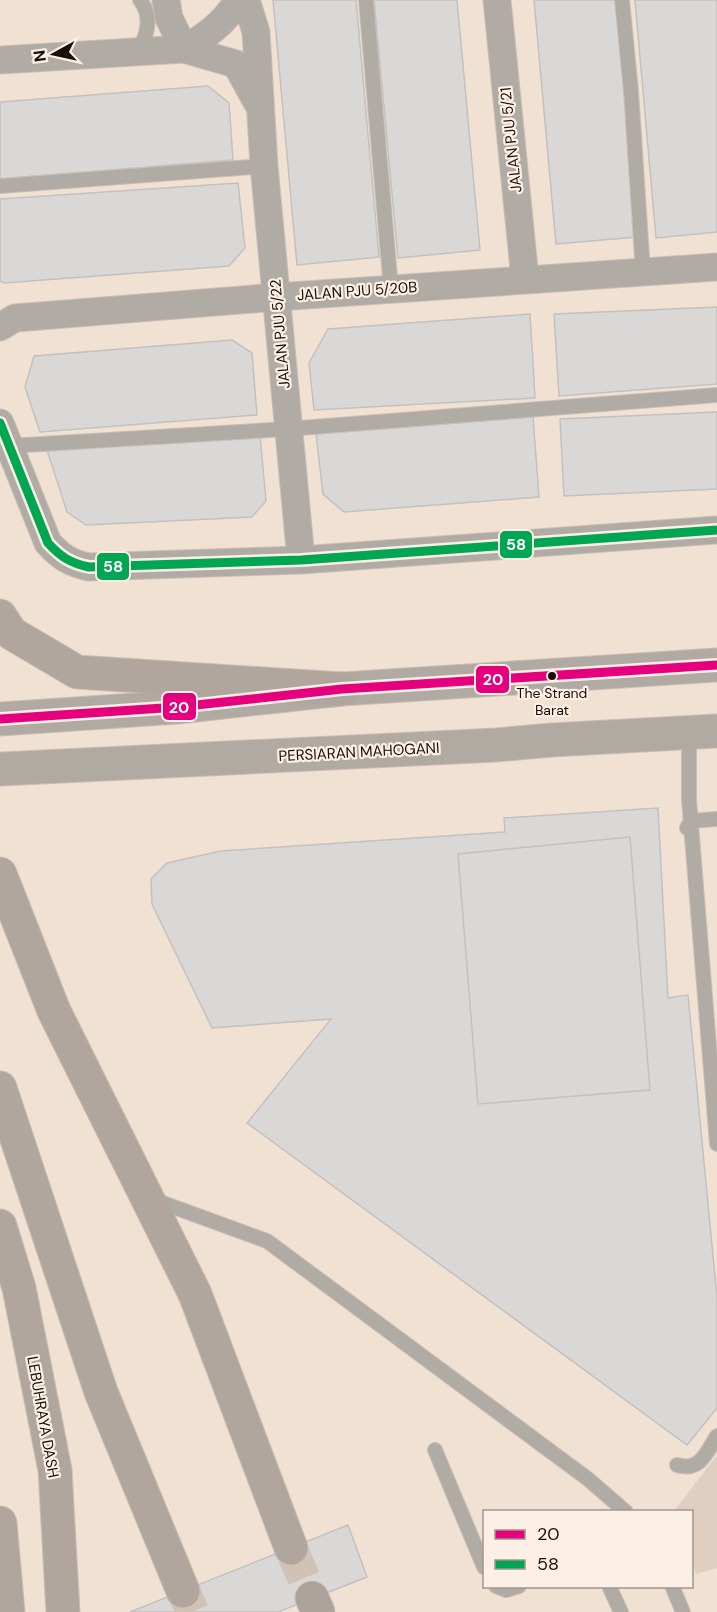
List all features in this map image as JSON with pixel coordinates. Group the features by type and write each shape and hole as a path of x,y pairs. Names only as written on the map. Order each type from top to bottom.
{"highway":[{"path":"0,616 11,633 78,672 342,689"},
{"path":"0,874 54,1011 195,1294 291,1548"},
{"path":"0,1088 101,1392 183,1591"},
{"name":"LEBUHRAYA DASH","path":"0,1226 20,1288 55,1470 63,1612"},
{"path":"0,1522 8,1612"}],"main road":[{"path":"0,719 178,707 342,689 717,665"},
{"name":"PERSIARAN MAHOGANI","path":"0,769 496,745 703,732"}],"street":[{"path":"166,0 169,18 184,49"},
{"path":"184,49 205,37 220,24 238,0"},
{"name":"JALAN PJU 5/22","path":"246,0 256,32 264,166 301,560"},
{"name":"JALAN PJU 5/21","path":"497,0 525,279"},
{"path":"0,60 184,49 236,64 260,109"},
{"name":"JALAN PJU 5/20B","path":"0,327 15,318 277,297 717,267"},
{"path":"5,434 48,543 60,557 89,567 301,560 717,530"}],"lane":[{"path":"139,51 147,32 148,20 146,7 140,0"},
{"path":"366,0 391,289"},
{"path":"622,0 632,91 643,272"},
{"path":"0,186 264,166"},
{"path":"5,434 288,429 717,395"},
{"path":"703,732 691,821 710,981 717,1144"},
{"path":"691,821 717,819"},
{"path":"683,836 691,821"},
{"path":"147,1197 267,1241 588,1479 624,1510"},
{"path":"677,1465 686,1468 698,1464 717,1436"},
{"path":"435,1450 483,1565"},
{"path":"499,1588 506,1590 515,1588"},
{"path":"609,1588 621,1612"},
{"path":"672,1588 683,1612"}],"shaded area":[{"path":"717,1455 717,1568 696,1574 693,1564 693,1510 675,1510"}],"building":[{"path":"273,0 356,0 379,257 297,265"},
{"path":"374,0 457,0 480,250 398,258"},
{"path":"534,0 616,0 637,237 556,244"},
{"path":"635,0 717,0 717,232 656,238"},
{"path":"208,86 229,103 233,160 0,179 0,102"},
{"path":"238,183 245,248 229,266 4,283 0,281 0,199"},
{"path":"717,307 717,384 559,396 554,314"},
{"path":"530,314 535,398 314,410 309,363 328,329"},
{"path":"232,340 252,353 257,415 40,432 25,387 34,356"},
{"path":"717,412 717,489 564,496 560,419"},
{"path":"533,417 539,497 344,512 323,494 316,434"},
{"path":"260,435 266,501 252,517 86,525 67,512 47,450"},
{"path":"658,808 668,998 688,995 717,1298 717,1408 687,1445 247,1123 331,1019 212,1028 152,904 151,879 167,863 221,851 505,832 504,818"},
{"path":"630,837 650,1090 478,1104 458,854"},
{"path":"348,1525 367,1577 278,1612 130,1612"}],"tunnel":[{"path":"291,1548 312,1598"},
{"path":"183,1591 193,1612"}],"transit line":[{"name":"58","path":"0,423 48,543 66,559 89,567 301,560 717,530"},
{"name":"20","path":"0,719 178,707 342,689 717,665"}],"place":[{"name":"The Strand Barat","path":"552,676"}]}
